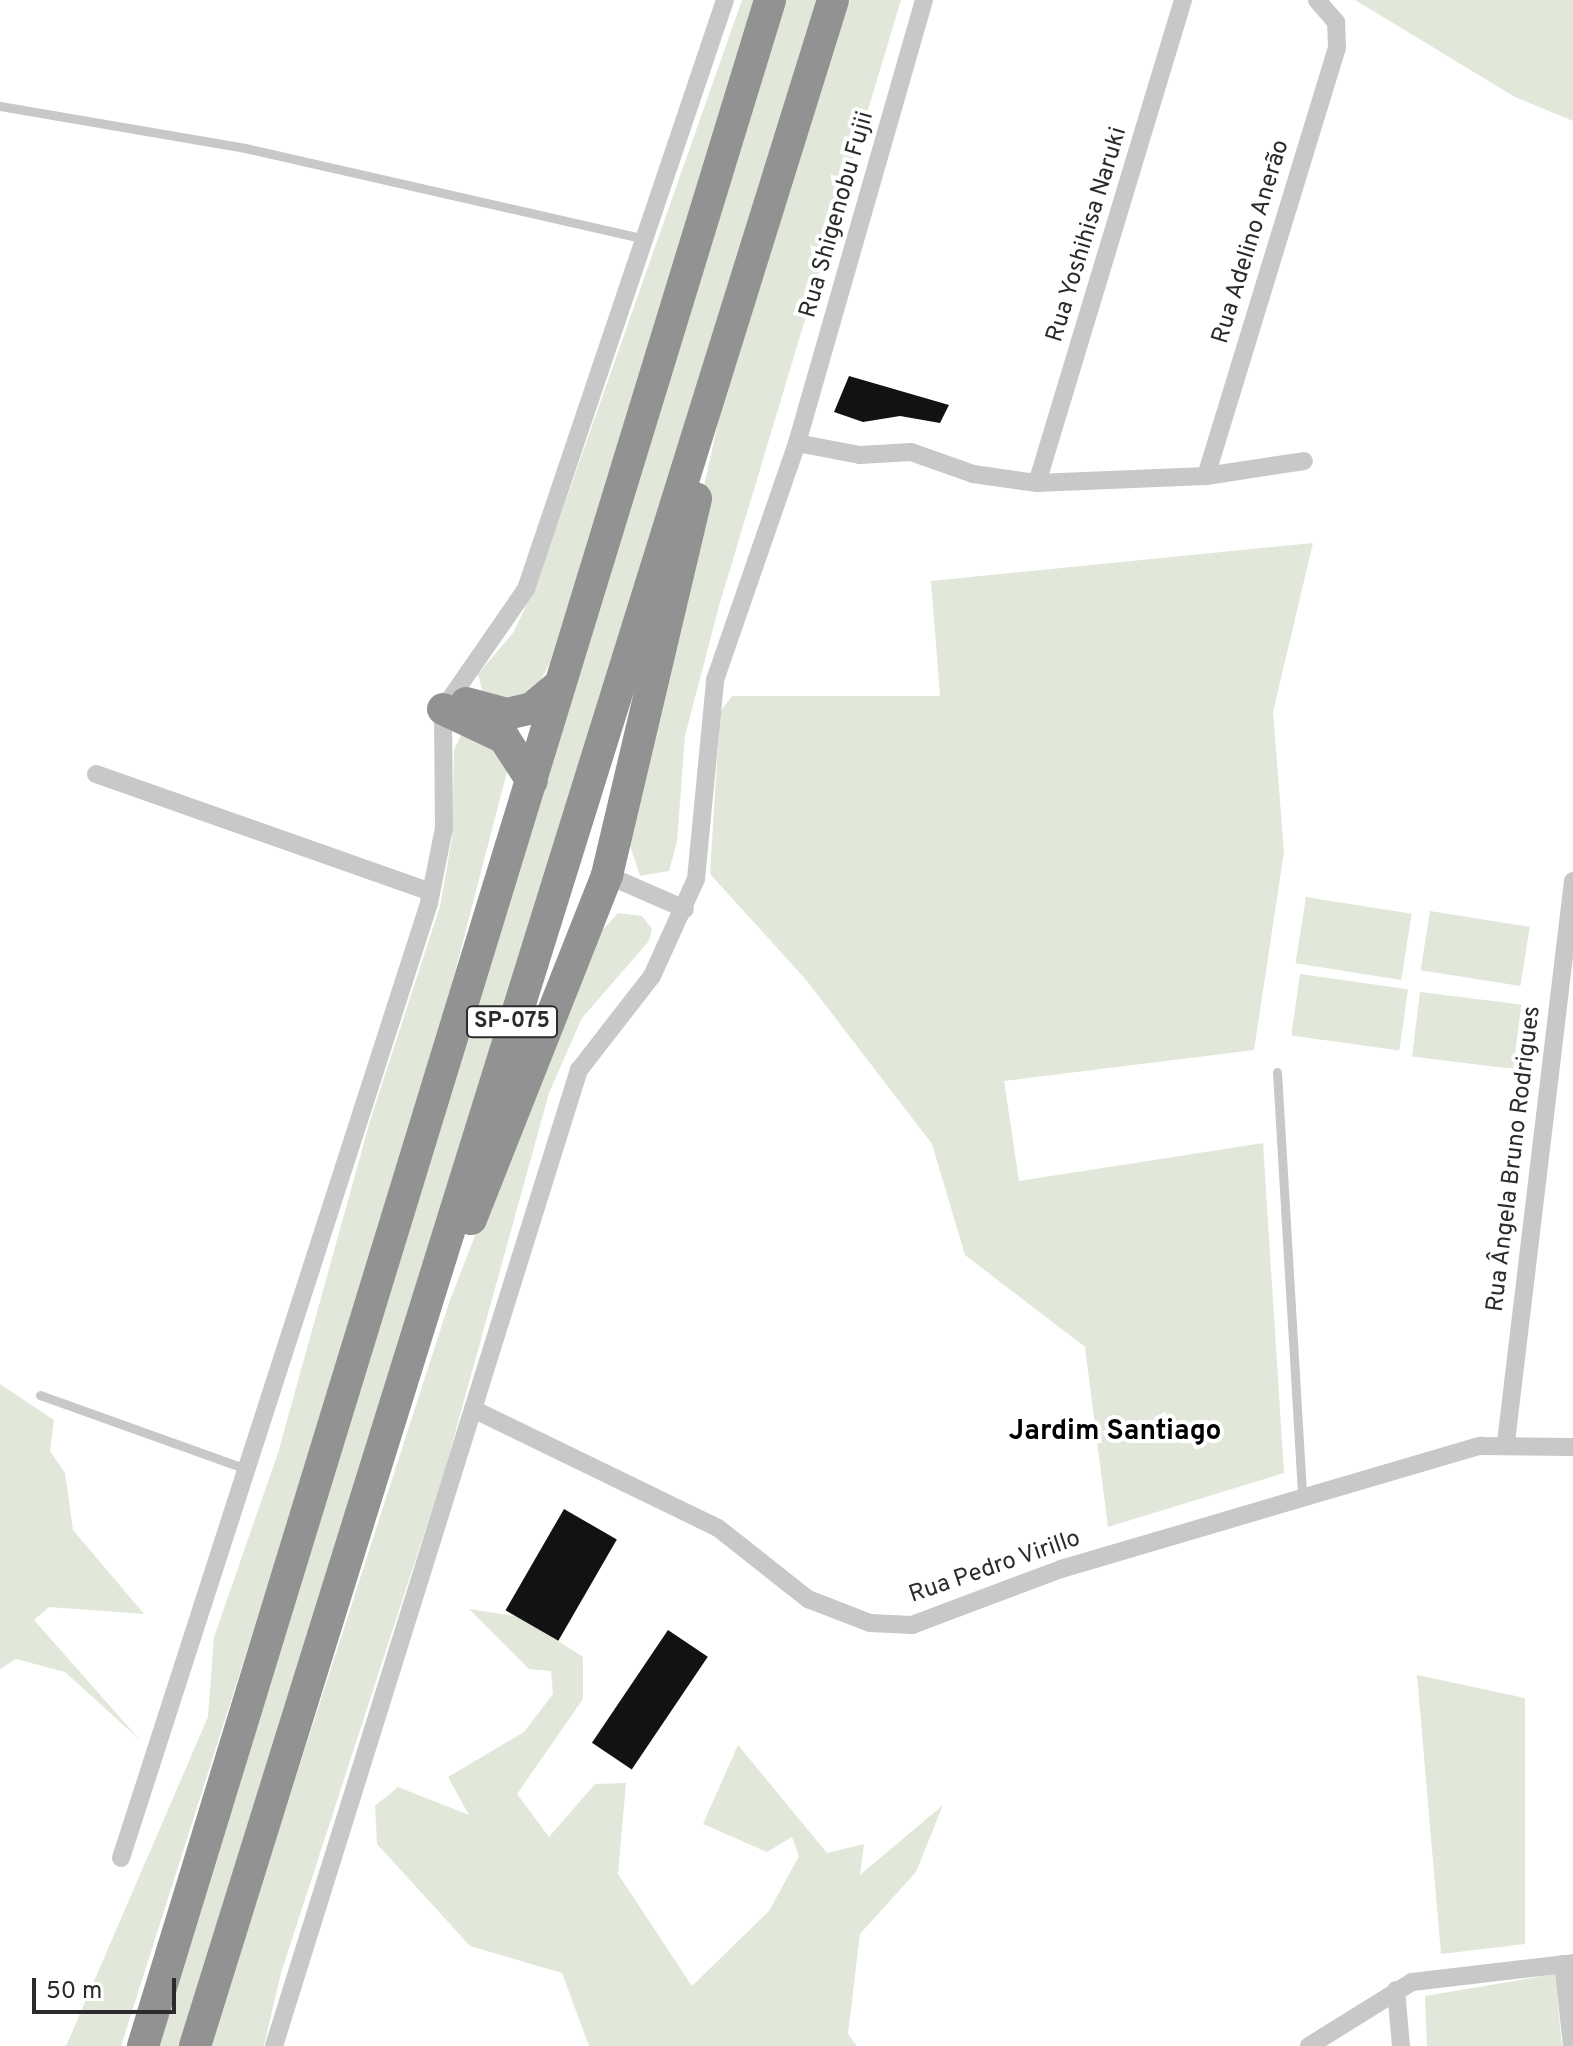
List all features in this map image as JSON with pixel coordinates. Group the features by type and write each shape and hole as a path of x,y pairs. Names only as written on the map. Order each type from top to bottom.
{"highway":[{"name":"SP-075","path":"143,2046 770,0"},
{"name":"SP-075","path":"195,2046 412,1340 833,0"},
{"path":"412,1340 463,1238 607,875 676,597 727,343"},
{"path":"446,703 507,714 532,708 557,687"},
{"path":"446,703 504,738 532,781"}],"street":[{"path":"121,1858 250,1470 431,892 444,828 446,703 526,589 725,0"},
{"name":"Rua Shigenobu Fujii","path":"274,2046 579,1070 652,976 685,909 699,868 715,680 797,443 924,0"},
{"name":"Rua Yoshihisa Naruki","path":"1037,483 1183,0"},
{"name":"Rua Adelino Anerão","path":"1206,476 1337,48 1336,22 1317,0"},
{"path":"797,443 860,455 911,452 973,474 1037,483 1206,476 1304,461"},
{"path":"96,774 431,892"},
{"path":"607,875 685,909"},
{"name":"Rua Ângela Bruno Rodrigues","path":"1506,1442 1573,881"},
{"name":"Rua Pedro Virillo","path":"473,1409 718,1528 808,1599 870,1623 912,1625 1061,1569 1302,1497 1506,1442 1573,1447"},
{"path":"1309,2046 1396,1990 1568,1963 1572,2046"},
{"path":"1396,1990 1401,2046"}],"lane":[{"path":"0,106 245,148 645,239"},
{"path":"1277,1072 1302,1497"},
{"path":"40,1395 250,1470"}],"shaded area":[{"path":"742,0 761,0 550,663 534,692 501,706 484,698 478,674 513,633 536,585"},
{"path":"783,0 820,0 181,2046 158,2046"},
{"path":"850,0 901,0 719,606 685,736 677,842 669,871 640,876 627,836 740,323"},
{"path":"1355,0 1573,0 1573,121 1515,97"},
{"path":"1313,543 1273,712 1284,852 1254,1050 1004,1081 1019,1181 1263,1143 1284,1473 1108,1527 1085,1347 965,1255 932,1144 807,981 710,874 720,712 732,696 940,696 931,581"},
{"path":"463,731 478,732 508,768 419,1111 121,2046 66,2046 208,1717 214,1637 278,1453 370,1121 440,906 452,838 454,750"},
{"path":"1306,897 1412,914 1401,980 1296,963"},
{"path":"1430,911 1530,927 1520,986 1421,970"},
{"path":"618,913 642,916 652,929 649,941 582,1018 549,1093 446,1466 281,1973 264,2046 209,2046 450,1300 587,947"},
{"path":"1300,974 1408,989 1399,1051 1291,1035"},
{"path":"1420,992 1521,1004 1513,1069 1412,1057"},
{"path":"0,1384 54,1420 50,1451 65,1473 73,1530 144,1614 49,1607 34,1620 140,1740 65,1672 16,1659 0,1669"},
{"path":"469,1609 521,1617 583,1657 583,1699 517,1794 549,1837 595,1784 626,1783 618,1874 692,1986 769,1911 799,1856 792,1837 767,1852 703,1824 738,1745 827,1853 864,1844 860,1875 943,1805 916,1872 860,1934 848,2034 857,2046 589,2046 562,1973 470,1946 377,1844 375,1806 398,1787 469,1815 448,1777 524,1732 553,1694 551,1671 529,1669"},
{"path":"1417,1675 1525,1698 1525,1944 1441,1954"},
{"path":"1555,1974 1562,2046 1427,2046 1425,1996"}],"building":[{"path":"849,376 949,405 940,423 900,416 863,422 834,412"},
{"path":"564,1509 617,1540 558,1641 506,1610"},
{"path":"668,1630 708,1657 632,1770 592,1743"}],"district":[{"name":"Jardim Santiago","path":"1115,1432"}]}
